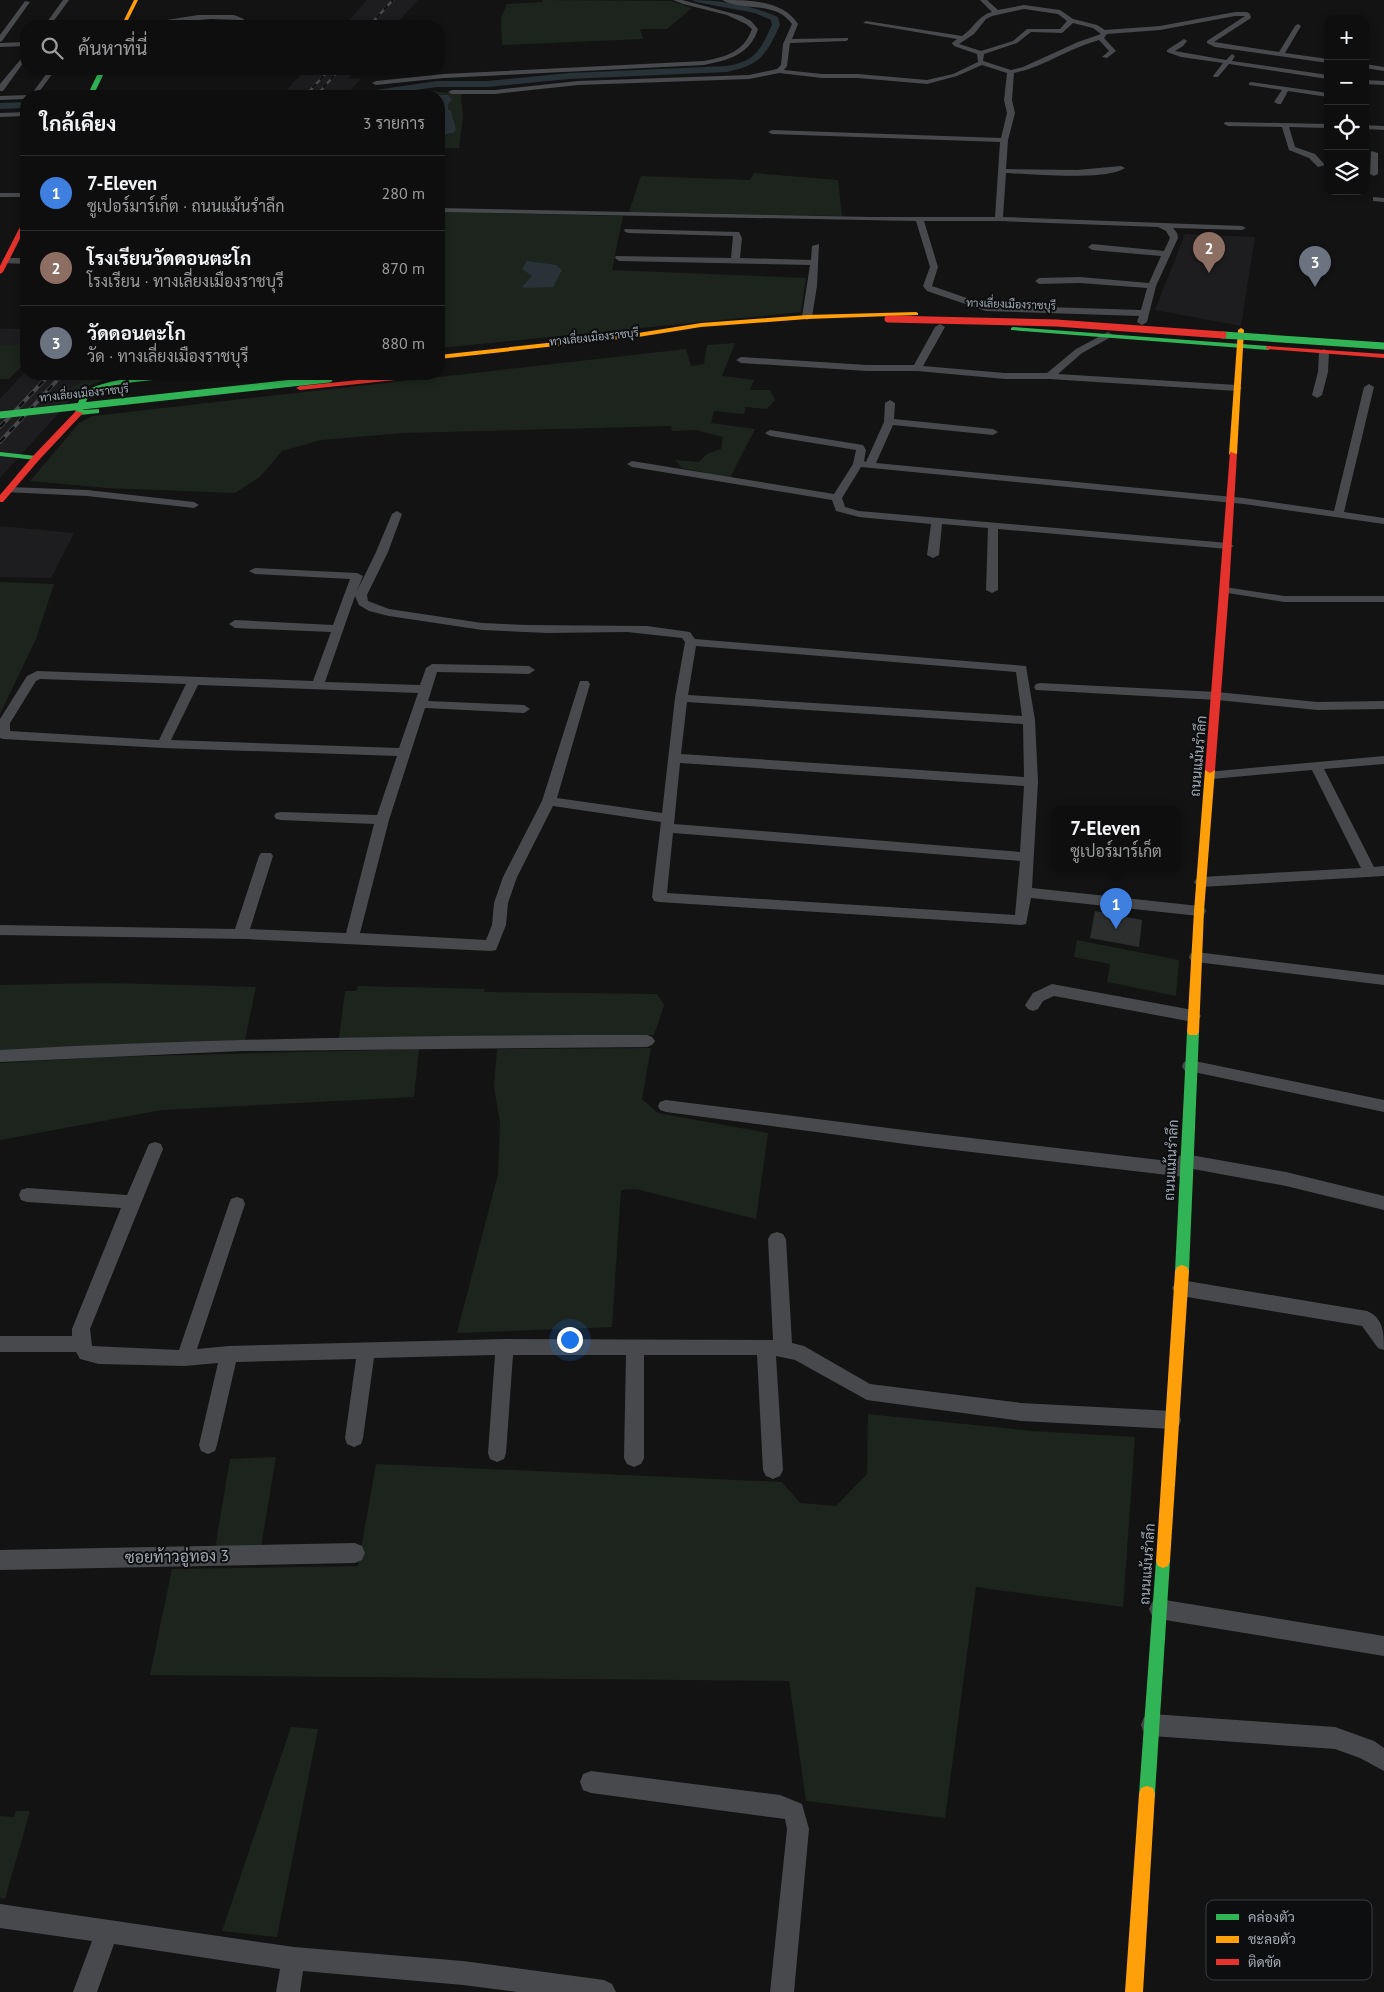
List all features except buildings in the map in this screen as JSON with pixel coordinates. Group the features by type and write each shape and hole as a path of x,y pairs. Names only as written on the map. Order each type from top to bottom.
{"main road":[{"path":"126,20 136,0"},
{"path":"93,90 100,75"},
{"path":"0,272 5,257 20,231"},
{"name":"ทางเลี่ยงเมืองราชบุรี","path":"638,335 701,325 875,314 1143,318 1241,330 1384,340"},
{"name":"ทางเลี่ยงเมืองราชบุรี","path":"445,356 638,335 788,323 1048,323 1384,346"},
{"name":"ทางเลี่ยงเมืองราชบุรี","path":"886,323 1035,330 1384,356"},
{"name":"ทางเลี่ยงเมืองราชบุรี","path":"743,334 886,323 1057,328 1384,352"},
{"path":"445,349 701,325"},
{"name":"ถนนแม้นรำลึก","path":"1134,1992 1180,1288 1196,957 1218,696 1241,330"},
{"name":"ทางเลี่ยงเมืองราชบุรี","path":"445,371 685,340"},
{"path":"1177,340 1218,347 1231,354 1239,365 1261,352 1295,350"},
{"path":"0,500 78,413 82,399 93,389 110,385 157,380"},
{"name":"ทางเลี่ยงเมืองราชบุรี","path":"0,404 227,380"},
{"name":"ทางเลี่ยงเมืองราชบุรี","path":"0,415 320,380"},
{"path":"78,413 379,380"},
{"path":"0,454 36,458"}],"street":[{"path":"51,20 66,0"},
{"path":"376,83 444,76 704,63 729,58 738,54 753,37 755,29 750,22 742,17 689,5 676,0"},
{"path":"725,0 771,7 791,16 795,24 787,41 784,66 780,71"},
{"path":"983,0 996,12"},
{"path":"1024,7 1028,0"},
{"path":"0,40 27,2"},
{"path":"1071,21 1062,31 1029,30 1015,42 981,53 956,45 955,43 972,32 984,18 996,12 1024,7 1060,12 1071,21 1095,26 1113,51 1105,58"},
{"path":"452,92 495,92 578,83 749,77 780,71 822,76 858,76 927,82 955,75 982,63 1011,72 1036,65 1080,42 1102,35 1160,28 1235,14 1247,14 1249,17 1209,41 1215,45 1324,59"},
{"path":"175,20 231,17 240,20"},
{"path":"866,23 962,38"},
{"path":"1281,54 1298,26"},
{"path":"787,41 846,39"},
{"path":"1184,41 1181,45 1169,51 1174,54 1324,76"},
{"path":"0,44 20,44"},
{"path":"1216,76 1229,63 1236,48"},
{"path":"981,53 980,61 982,63"},
{"path":"0,89 20,63"},
{"path":"1369,67 1384,69"},
{"path":"998,219 1004,140 1011,113 1008,100 1011,72"},
{"path":"38,90 49,75"},
{"path":"1369,82 1384,83"},
{"path":"1251,84 1324,94"},
{"path":"1278,102 1286,89"},
{"path":"0,98 20,97"},
{"path":"0,115 20,114"},
{"path":"1228,124 1324,126"},
{"path":"1285,126 1292,148 1312,156 1321,165"},
{"path":"1369,127 1384,128"},
{"path":"772,132 1004,140"},
{"path":"1374,174 1374,156 1384,160"},
{"path":"1002,171 1082,173 1121,168"},
{"path":"0,195 20,195"},
{"path":"445,210 998,219 1242,228"},
{"path":"920,219 934,267 928,280 930,289 986,308 1055,309 1143,318 1152,286 1174,238 1173,233 1169,229 1160,226"},
{"path":"628,231 736,234 738,238 735,261"},
{"path":"807,317 814,286 816,246"},
{"path":"1092,247 1167,254"},
{"path":"5,257 20,260"},
{"path":"619,258 815,263"},
{"path":"1039,280 1080,280 1152,286"},
{"path":"916,368 940,327"},
{"path":"1049,376 1079,351 1108,335"},
{"path":"1317,395 1323,372 1324,352"},
{"path":"741,360 848,367 916,368 1005,376 1049,376 1237,388"},
{"path":"1338,515 1369,387"},
{"path":"870,465 889,422 890,402"},
{"path":"889,422 992,432"},
{"path":"770,433 859,446 862,450 858,464 838,498 840,509 859,514 1228,546"},
{"path":"632,464 838,498"},
{"path":"858,464 1244,501 1384,521"},
{"path":"9,490 87,493 194,505"},
{"path":"397,514 382,552 361,595 363,603 374,609 455,623 528,630 595,627 666,630 686,635 691,642 681,698 658,897 1021,920 1025,892 1025,857 1031,782 1029,720 1022,669 691,642"},
{"path":"933,555 937,522"},
{"path":"992,590 994,527"},
{"path":"255,571 357,576 317,686"},
{"path":"1225,590 1284,599 1384,599"},
{"path":"235,624 338,629"},
{"path":"352,937 382,820 405,752 423,689 432,668 529,670"},
{"path":"405,752 163,744 3,735 4,723 31,679 38,676 423,689"},
{"path":"163,744 193,682"},
{"path":"0,930 352,937 492,946 510,877 549,801 584,684"},
{"path":"1040,687 1218,696 1316,706 1384,705"},
{"path":"681,698 1029,720"},
{"path":"419,704 524,709"},
{"path":"675,758 1031,782"},
{"path":"1212,775 1384,760"},
{"path":"1201,882 1377,872 1316,766"},
{"path":"549,801 666,823 1025,857"},
{"path":"281,816 382,820"},
{"path":"241,934 266,856"},
{"path":"1025,892 1199,911"},
{"path":"1196,957 1384,980"},
{"path":"1032,1005 1038,997 1052,990 1193,1016"},
{"path":"0,1056 96,1050 402,1042 647,1041"},
{"path":"1190,1066 1384,1106"},
{"path":"666,1106 920,1139 1185,1166 1286,1179 1384,1203"},
{"path":"155,1149 81,1329 81,1344 86,1353 99,1356 185,1358 229,1354 505,1347 774,1348 798,1352 867,1392 1021,1412 1172,1420"},
{"path":"27,1196 132,1202"},
{"path":"185,1358 237,1204"},
{"path":"773,1470 777,1239"},
{"path":"1180,1288 1367,1319 1384,1342"},
{"path":"0,1344 81,1344"},
{"path":"634,1458 635,1346"},
{"path":"497,1453 505,1347"},
{"path":"354,1438 366,1351"},
{"path":"208,1445 229,1354"},
{"name":"ซอยท้าวอู่ทอง 3","path":"0,1560 355,1553"},
{"path":"1159,1609 1384,1646"},
{"path":"1152,1725 1335,1738 1366,1749 1384,1760"},
{"path":"591,1782 780,1806 794,1812 798,1829 782,1992"},
{"path":"0,1916 294,1959 463,1973 604,1992"},
{"path":"85,1992 107,1933"},
{"path":"288,1992 294,1959"}],"shaded area":[{"path":"367,0 418,0 400,20 349,20"},
{"path":"543,0 671,1 692,8 667,29 640,29 643,39 502,45 501,17 507,4 542,2"},
{"path":"300,75 352,75 349,78 361,79 351,90 287,90"},
{"path":"445,92 461,94 463,117 459,148 445,148"},
{"path":"445,95 448,95 452,100 448,104 448,109 451,111 456,130 453,133 445,134"},
{"path":"754,173 838,180 842,216 629,212 641,176 750,180"},
{"path":"445,212 623,216 612,270 806,278 801,312 445,347"},
{"path":"1185,234 1255,237 1241,326 1155,310"},
{"path":"527,261 556,265 562,270 553,287 522,287 532,276 522,269"},
{"path":"0,329 20,329 20,347 0,345"},
{"path":"735,343 722,376 754,380 750,390 770,390 775,400 767,409 746,407 744,414 714,411 711,423 755,429 730,478 682,468 675,460 699,462 707,454 721,449 723,437 695,430 672,431 671,426 403,433 321,440 282,451 260,477 235,493 107,488 30,481 79,423 93,416 412,380 445,380 445,376 686,349 691,366 704,364 707,345"},
{"path":"0,345 20,345 20,368 9,379 0,379"},
{"path":"20,377 20,380 89,380 0,478 0,399"},
{"path":"84,380 104,380 78,390 67,391"},
{"path":"0,526 74,533 51,578 0,577"},
{"path":"0,582 54,584 36,639 0,714"},
{"path":"1077,940 1179,960 1176,996 1107,982 1110,964 1074,957"},
{"path":"108,983 256,987 245,1040 0,1051 0,985"},
{"path":"358,986 485,989 484,992 657,994 664,1005 654,1035 339,1038 345,991 356,991"},
{"path":"651,1048 642,1099 658,1113 768,1133 756,1219 636,1189 621,1190 612,1327 457,1333 498,1174 500,1123 494,1087 497,1049"},
{"path":"419,1049 414,1097 162,1110 0,1140 0,1063 110,1057"},
{"path":"868,1414 1032,1431 1135,1437 1123,1607 976,1587 945,1818 806,1801 789,1681 150,1675 172,1569 358,1566 376,1464 782,1482 800,1503 836,1506 867,1474"},
{"path":"276,1457 261,1547 215,1548 230,1459"},
{"path":"291,1727 318,1729 277,1937 222,1931"},
{"path":"16,1811 30,1811 5,1899 0,1898 0,1816 14,1817"}],"waterway":[{"path":"396,90 437,84 488,84 569,76 727,69 754,61 764,51 776,25 775,19 757,11 696,0"},
{"path":"0,106 20,105"}],"railway":[{"path":"375,20 393,0"},
{"path":"311,90 324,75"},
{"path":"321,90 335,75"},
{"path":"0,427 44,380"},
{"path":"0,442 57,380"}],"traffic: fast":[{"path":"93,90 100,75"},
{"path":"1013,329 1268,348"},
{"path":"1223,335 1384,346"},
{"path":"96,411 79,413 82,402 89,393 112,384 139,380"},
{"path":"0,415 320,380"},
{"path":"0,454 36,458"},
{"path":"1182,1271 1193,1032"},
{"path":"1147,1794 1163,1561"}],"traffic: slow":[{"path":"126,20 136,0"},
{"path":"445,356 638,335 701,325 807,317 916,314"},
{"path":"1233,454 1241,330"},
{"path":"1193,1032 1199,911 1210,770"},
{"path":"1163,1561 1182,1271"},
{"path":"1134,1992 1147,1794"}],"traffic: jam":[{"path":"0,272 20,233"},
{"path":"888,319 1056,323 1223,335"},
{"path":"1268,348 1384,356"},
{"path":"300,388 377,380"},
{"path":"36,458 79,413"},
{"path":"1210,770 1225,590 1233,454"},
{"path":"0,500 36,458"}],"place":[{"name":"โรงเรียนวัดดอนตะโก","path":"1209,273"},
{"name":"วัดดอนตะโก","path":"1315,287"},
{"name":"7-Eleven","path":"1116,929"}]}
